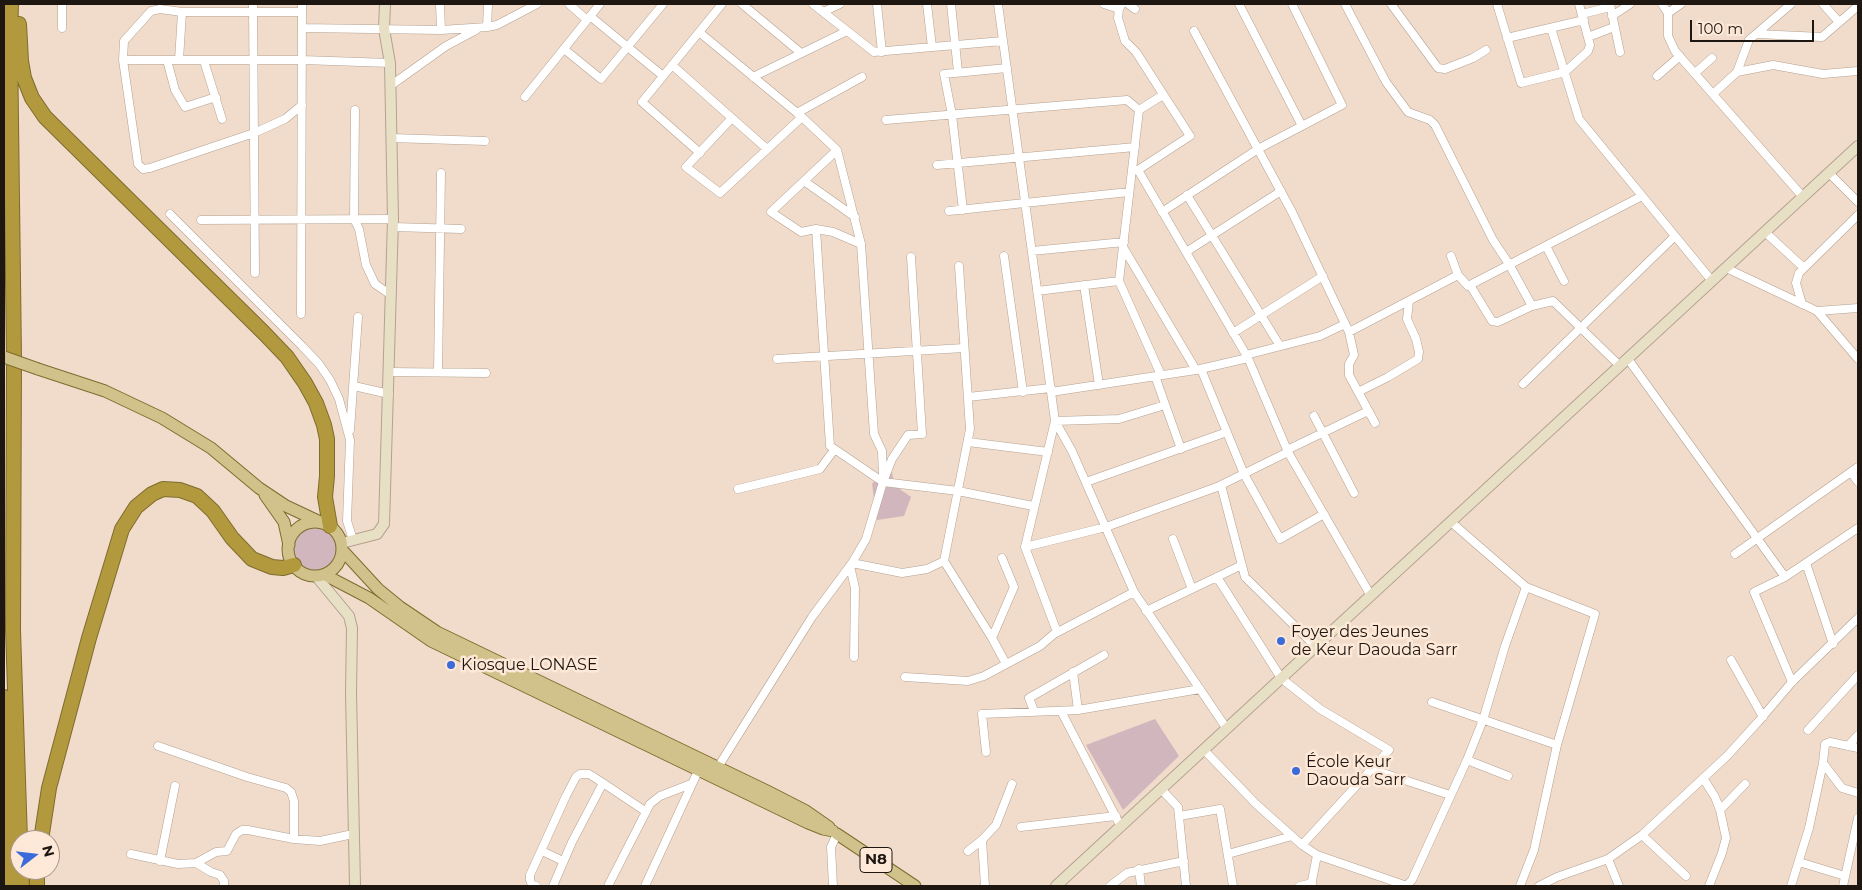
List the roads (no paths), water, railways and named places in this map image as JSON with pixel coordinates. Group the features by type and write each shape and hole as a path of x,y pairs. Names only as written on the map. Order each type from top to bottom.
{"highway":[{"path":"11,4 14,630 20,830"},
{"path":"18,4 21,61 24,78 32,98 45,118 264,333 287,358 305,383 316,403 327,439 327,476 324,497 325,524"},
{"path":"43,830 49,788 89,638 122,529 136,507 152,494 163,490 180,490 197,496 213,511 232,538 252,559 272,567 283,568 294,565"},
{"path":"4,697 9,886"}],"main road":[{"path":"4,357 105,391 162,418 211,448 259,488 294,511 335,530 378,590 437,632 806,811 835,832"},
{"path":"259,488 284,522 290,558 300,571 308,575 320,575 369,598 431,641 808,823 835,832"},
{"path":"289,545 293,534 298,528 311,522 325,524"},
{"path":"320,575 336,566 346,545"},
{"name":"N8","path":"835,832 915,886"}],"street":[{"path":"62,4 62,28"},
{"path":"358,317 350,440 346,545 377,534 384,524 393,223 390,63 384,29 385,4"},
{"path":"440,4 441,30"},
{"path":"483,27 488,4"},
{"path":"302,28 441,30 483,27 497,25 538,4"},
{"path":"569,4 663,76"},
{"path":"525,97 600,4"},
{"path":"564,49 601,80 663,4"},
{"path":"700,152 642,102 722,4"},
{"path":"742,4 801,53"},
{"path":"813,4 874,52 1003,41"},
{"path":"823,12 840,4"},
{"path":"877,4 882,52"},
{"path":"927,4 932,47"},
{"path":"951,4 958,72"},
{"path":"998,4 1055,421 1033,506 1025,547 1057,632"},
{"path":"1104,4 1120,6 1118,18 1125,41 1136,52 1190,136 1135,170"},
{"path":"1128,4 1135,9"},
{"path":"1162,212 1258,149 1342,105 1292,4"},
{"path":"1345,4 1386,82 1408,112 1430,120 1435,125 1493,240 1509,264 1532,306"},
{"path":"1391,4 1438,68 1444,69 1472,58 1486,50"},
{"path":"1497,4 1521,84 1565,72 1588,50 1590,44 1580,4"},
{"path":"1612,16 1630,4"},
{"path":"1662,4 1668,13 1668,36 1675,51 1803,197"},
{"path":"1668,13 1681,4"},
{"path":"1713,94 1737,72 1749,40 1789,4"},
{"path":"1822,4 1839,22"},
{"path":"1241,5 1302,126"},
{"path":"1507,38 1551,28 1610,6 1620,52"},
{"path":"1757,34 1822,37 1858,6"},
{"path":"253,8 255,273"},
{"path":"301,314 302,219 302,105 302,60 302,28 302,8 253,8 182,12 160,9 151,11 124,41 123,60 138,164 143,169 254,132 285,118 302,105"},
{"path":"179,60 182,12"},
{"path":"390,86 446,46 483,27"},
{"path":"1588,36 1614,27"},
{"path":"1551,28 1579,119 1712,281"},
{"path":"753,77 847,31"},
{"path":"1194,31 1281,191 1349,332 1354,355 1349,364 1349,375 1374,423"},
{"path":"699,32 800,115 837,150 862,244 874,434 882,451 882,482"},
{"path":"1657,76 1680,56"},
{"path":"1695,73 1712,58"},
{"path":"123,60 302,60 390,63"},
{"path":"167,60 175,90 184,107 216,98"},
{"path":"204,61 222,119"},
{"path":"672,65 767,149"},
{"path":"1737,72 1774,65 1823,74 1856,70"},
{"path":"963,210 952,114 944,74 1007,68"},
{"path":"732,118 686,167 720,194 800,115 862,77"},
{"path":"1139,110 1163,95"},
{"path":"886,120 1127,100 1139,110"},
{"path":"355,110 354,219 359,229 366,265 375,284 391,296"},
{"path":"1139,110 1134,147 1135,170 1129,192 1119,281 1158,376 1165,405 1181,449"},
{"path":"391,138 485,141"},
{"path":"1056,886 1858,146"},
{"path":"937,165 1134,147"},
{"path":"837,150 771,212 800,232 816,229 833,232 862,244"},
{"path":"1135,170 1186,252 1247,357 1288,451 1371,596"},
{"path":"438,372 441,173"},
{"path":"1829,173 1858,202"},
{"path":"804,181 855,217"},
{"path":"1186,252 1281,191"},
{"path":"949,211 1129,192"},
{"path":"1188,195 1280,346"},
{"path":"1451,256 1458,275 1468,286 1642,196"},
{"path":"170,214 319,364 330,380 339,399 350,440"},
{"path":"1802,304 1796,283 1799,273 1858,215"},
{"path":"200,220 354,219 461,229"},
{"path":"816,229 830,446 882,482 958,492 1033,506"},
{"path":"1765,232 1804,268"},
{"path":"1523,384 1675,236"},
{"path":"1032,251 1123,244"},
{"path":"1123,244 1199,369 1244,474 1280,539 1324,514"},
{"path":"1546,246 1564,281"},
{"path":"1004,256 1023,392"},
{"path":"718,767 812,617 851,565 866,538 882,482 892,459 908,435 922,434 911,257"},
{"path":"958,266 970,429 944,561 1006,664"},
{"path":"1726,268 1816,311 1858,359"},
{"path":"1349,332 1458,275"},
{"path":"1233,333 1323,276"},
{"path":"1037,291 1119,281"},
{"path":"1470,284 1492,320 1498,322 1532,306 1553,301 1620,366"},
{"path":"1084,285 1098,385"},
{"path":"1358,392 1388,378 1418,359 1419,352 1416,339 1407,319 1409,301"},
{"path":"1816,311 1858,308"},
{"path":"968,396 1098,385 1199,369 1320,336 1345,324"},
{"path":"777,359 964,348"},
{"path":"1628,359 1785,577"},
{"path":"389,372 486,372"},
{"path":"354,386 388,394"},
{"path":"1055,421 1119,419 1165,405"},
{"path":"1025,547 1106,527 1220,485 1368,412"},
{"path":"1314,416 1354,493"},
{"path":"1055,421 1072,451 1134,592 1227,729"},
{"path":"1086,482 1227,432"},
{"path":"968,442 1048,452"},
{"path":"738,489 820,468 834,450"},
{"path":"1735,554 1858,467"},
{"path":"1851,472 1858,482"},
{"path":"1220,485 1245,577 1316,647"},
{"path":"1451,522 1526,587 1595,614 1557,745 1534,850 1520,886"},
{"path":"1792,682 1754,592 1785,577 1858,528"},
{"path":"1173,539 1192,588"},
{"path":"992,638 1014,587 1002,558"},
{"path":"851,565 902,574 927,569 944,561"},
{"path":"1806,563 1833,644"},
{"path":"851,565 854,588 854,657"},
{"path":"1146,610 1242,565"},
{"path":"320,575 349,616 352,628 351,693 355,886"},
{"path":"1217,577 1281,678 1320,709 1389,750 1302,845"},
{"path":"1408,884 1467,760 1483,720 1505,646 1526,587"},
{"path":"905,677 968,681 984,676 1040,646 1057,632 1134,592"},
{"path":"1539,886 1608,859 1642,835 1727,756 1792,682 1858,618"},
{"path":"1034,711 1028,698 1104,655"},
{"path":"1731,660 1763,717"},
{"path":"1073,672 1078,710"},
{"path":"1808,730 1858,675"},
{"path":"986,752 982,714 1078,710 1200,689"},
{"path":"1432,702 1557,745"},
{"path":"1061,711 1121,826"},
{"path":"1848,746 1858,735"},
{"path":"1791,886 1809,828 1825,744 1828,742 1858,748"},
{"path":"158,746 247,777 286,788 291,792 294,801 294,839"},
{"path":"1204,750 1256,804 1302,845 1317,854 1419,886"},
{"path":"1467,760 1508,776"},
{"path":"1823,762 1842,788 1858,793"},
{"path":"645,886 699,769"},
{"path":"1372,769 1450,794"},
{"path":"536,886 532,885 530,875 566,796 576,777 580,774 589,774 645,811"},
{"path":"1703,778 1715,797 1720,810 1726,838 1722,853 1708,886"},
{"path":"556,885 563,861 603,783"},
{"path":"608,886 628,851 645,811 650,804 660,796 692,784"},
{"path":"968,851 996,825 1012,784"},
{"path":"1720,810 1745,784"},
{"path":"160,861 175,786"},
{"path":"1161,789 1178,807 1186,886"},
{"path":"1179,816 1220,810 1233,886"},
{"path":"1021,827 1116,816"},
{"path":"1843,886 1858,818"},
{"path":"131,854 178,864 196,863 216,852 227,851 236,834 242,830 294,839 320,841 353,834"},
{"path":"832,886 830,846 835,832"},
{"path":"1642,835 1686,876"},
{"path":"1228,854 1292,836"},
{"path":"982,840 985,886"},
{"path":"542,851 563,861"},
{"path":"1300,886 1311,885 1317,854"},
{"path":"1608,859 1619,886"},
{"path":"1110,886 1127,872 1184,861"},
{"path":"1798,862 1845,876"},
{"path":"196,863 210,872 220,875 224,881 224,886"},
{"path":"1139,869 1141,886"}],"place":[{"name":"Foyer des Jeunes de Keur Daouda Sarr","path":"1281,641"},
{"name":"Kiosque LONASE","path":"451,665"},
{"name":"École Keur Daouda Sarr","path":"1296,771"}]}
